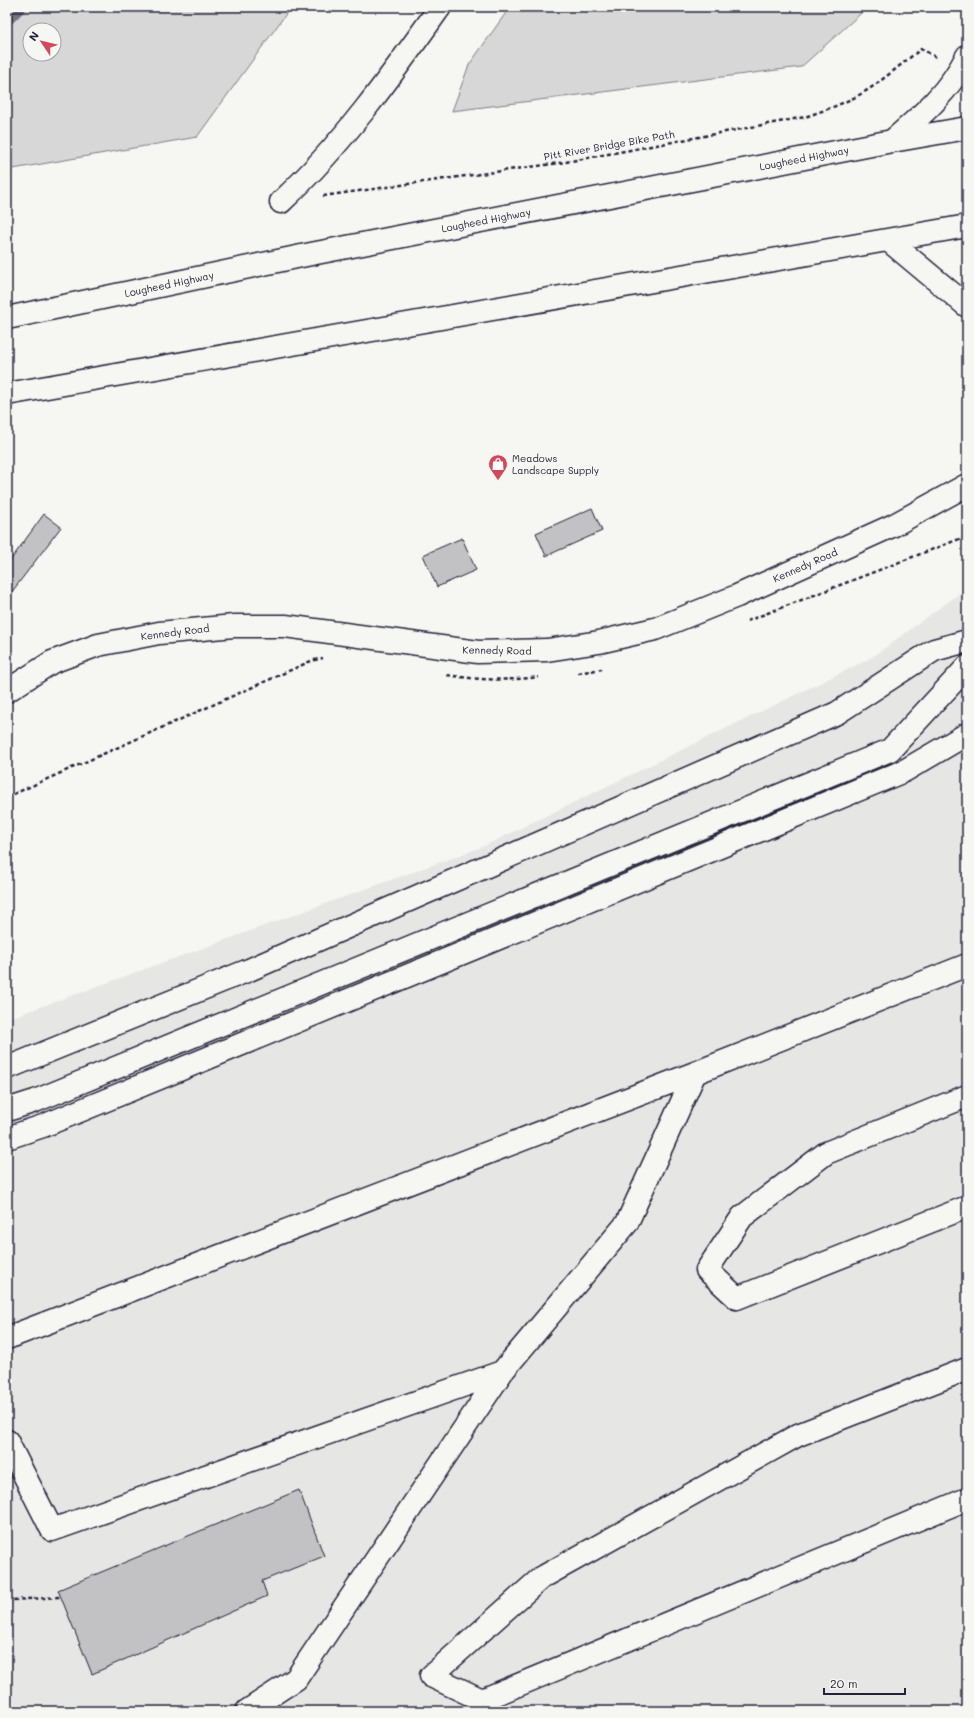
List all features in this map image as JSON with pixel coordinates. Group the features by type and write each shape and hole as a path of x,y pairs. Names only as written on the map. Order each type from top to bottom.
{"main road":[{"path":"281,202 308,177 364,110 440,7"},
{"path":"892,140 930,108 960,70 967,56"},
{"name":"Lougheed Highway","path":"7,318 311,254 892,140 967,128"},
{"path":"7,394 967,226"},
{"path":"888,240 967,306"},
{"name":"Kennedy Road","path":"7,691 52,662 98,645 159,632 234,626 285,626 478,652 547,650 599,642 655,629 737,596 894,525 967,485"},
{"path":"7,1068 249,970 837,713 934,650 967,640"},
{"path":"7,1110 43,1098 890,750 967,667"},
{"path":"7,1138 43,1126 897,774 967,734"},
{"path":"7,1338 695,1073 967,965"},
{"path":"246,1711 296,1679 502,1372 627,1223 695,1073"},
{"path":"967,1096 826,1153 742,1217 707,1270 737,1298 967,1207"},
{"path":"967,1369 798,1435 541,1578 430,1676 482,1700 967,1499"},
{"path":"7,1441 52,1530 502,1372"}],"path":[{"name":"Pitt River Bridge Bike Path","path":"318,196 566,162 805,117 836,106 872,87 921,49"},
{"path":"7,1603 13,1600 61,1597"}],"shaded area":[{"path":"7,7 291,7 197,137 7,170"},
{"path":"510,7 868,7 801,67 452,111 469,65"},
{"path":"967,588 967,1711 7,1711 7,1019 482,847 871,658"}],"building":[{"path":"592,508 602,531 546,556 536,533"},
{"path":"44,514 61,527 8,597 7,565"},
{"path":"462,538 476,570 437,587 423,555"},
{"path":"299,1490 324,1556 262,1581 267,1596 92,1674 58,1590"}],"waterway":[{"path":"7,23 23,7"}],"place":[{"name":"Meadows Landscape Supply","path":"498,481"}]}
